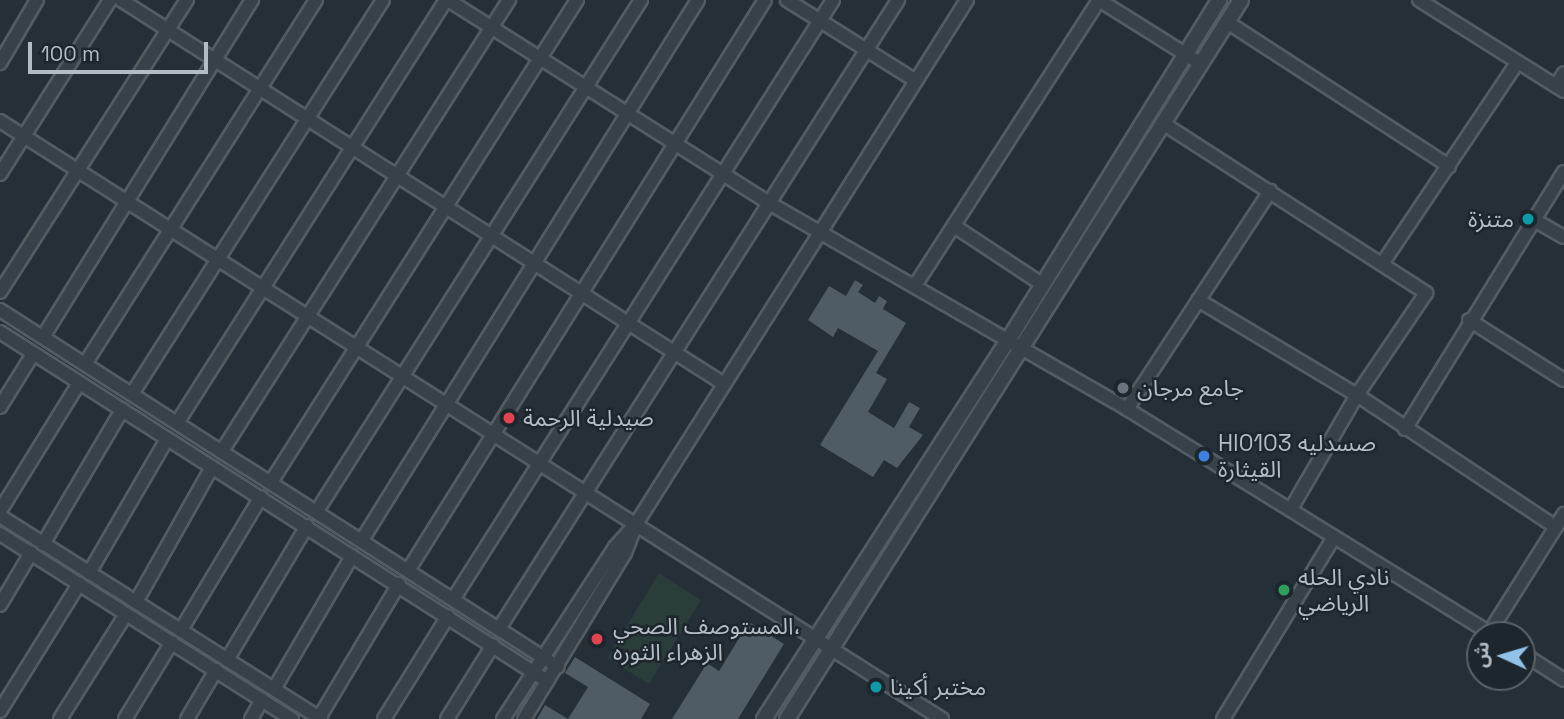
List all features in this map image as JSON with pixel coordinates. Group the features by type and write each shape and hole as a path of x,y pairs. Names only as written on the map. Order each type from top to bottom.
{"street":[{"path":"0,62 37,0"},
{"path":"0,173 110,0"},
{"path":"121,0 724,384"},
{"path":"0,292 187,0"},
{"path":"43,337 125,201 253,0"},
{"path":"85,364 316,0"},
{"path":"132,394 383,0"},
{"path":"177,423 447,0 769,202 916,284 1127,409 1470,621"},
{"path":"222,452 509,0"},
{"path":"271,482 577,0"},
{"path":"317,511 641,0"},
{"path":"362,540 698,0"},
{"path":"409,569 765,0"},
{"path":"787,0 916,81"},
{"path":"454,598 833,0"},
{"path":"500,627 898,0"},
{"path":"503,719 615,547 636,524 967,0"},
{"path":"916,284 1099,0 1201,64"},
{"path":"787,719 833,648 1015,343 1043,285 1219,0"},
{"path":"764,719 1164,124 1241,0"},
{"path":"1419,0 1560,88 1564,73"},
{"path":"1227,22 1449,166"},
{"path":"1382,264 1517,63"},
{"path":"0,121 942,719"},
{"path":"1164,124 1426,293 1357,395 1291,509"},
{"path":"1405,429 1469,320 1536,220 1564,172"},
{"path":"1127,409 1270,191"},
{"path":"1536,220 1564,237"},
{"path":"954,226 1043,285"},
{"path":"1198,300 1357,395 1556,527"},
{"path":"0,310 500,627 558,667"},
{"path":"1469,320 1564,380"},
{"path":"0,332 399,584 547,681"},
{"path":"0,407 33,354"},
{"path":"79,383 0,514 227,660 320,718 399,584"},
{"path":"43,544 122,410"},
{"path":"89,573 167,439"},
{"path":"136,602 212,467"},
{"path":"181,631 261,497"},
{"path":"1499,621 1564,514"},
{"path":"524,719 625,553 636,524"},
{"path":"227,660 307,526"},
{"path":"0,534 292,719"},
{"path":"1223,719 1334,537"},
{"path":"0,605 31,553"},
{"path":"274,689 352,556"},
{"path":"0,711 79,584"},
{"path":"60,719 126,614"},
{"path":"384,719 449,616"},
{"path":"125,719 172,642"},
{"path":"447,719 493,645"},
{"path":"1536,662 1564,680"},
{"path":"187,719 216,670"},
{"path":"251,719 262,700"}],"green space":[{"path":"659,573 701,600 649,684 607,658"}],"building":[{"path":"855,280 863,285 858,292 875,303 879,296 887,301 883,309 906,323 876,373 887,379 868,412 894,428 909,402 920,408 909,427 923,435 897,468 884,460 873,477 820,445 878,351 838,328 833,337 808,320 829,286 846,296"},
{"path":"749,622 784,644 738,719 672,719 707,663 719,671"},
{"path":"575,657 650,704 641,719 568,719 588,687 565,673"},
{"path":"545,705 568,719 537,719"}],"place":[{"name":"متنزة","path":"1528,219"},
{"name":"جامع مرجان","path":"1123,388"},
{"name":"صيدلية الرحمة","path":"509,418"},
{"name":"Hl0103 صسدليه القيثارة","path":"1204,456"},
{"name":"نادي الحله الرياضي","path":"1284,590"},
{"name":"المستوصف الصحي، الزهراء الثوره","path":"597,639"},
{"name":"مختبر أكينا","path":"876,687"}]}
